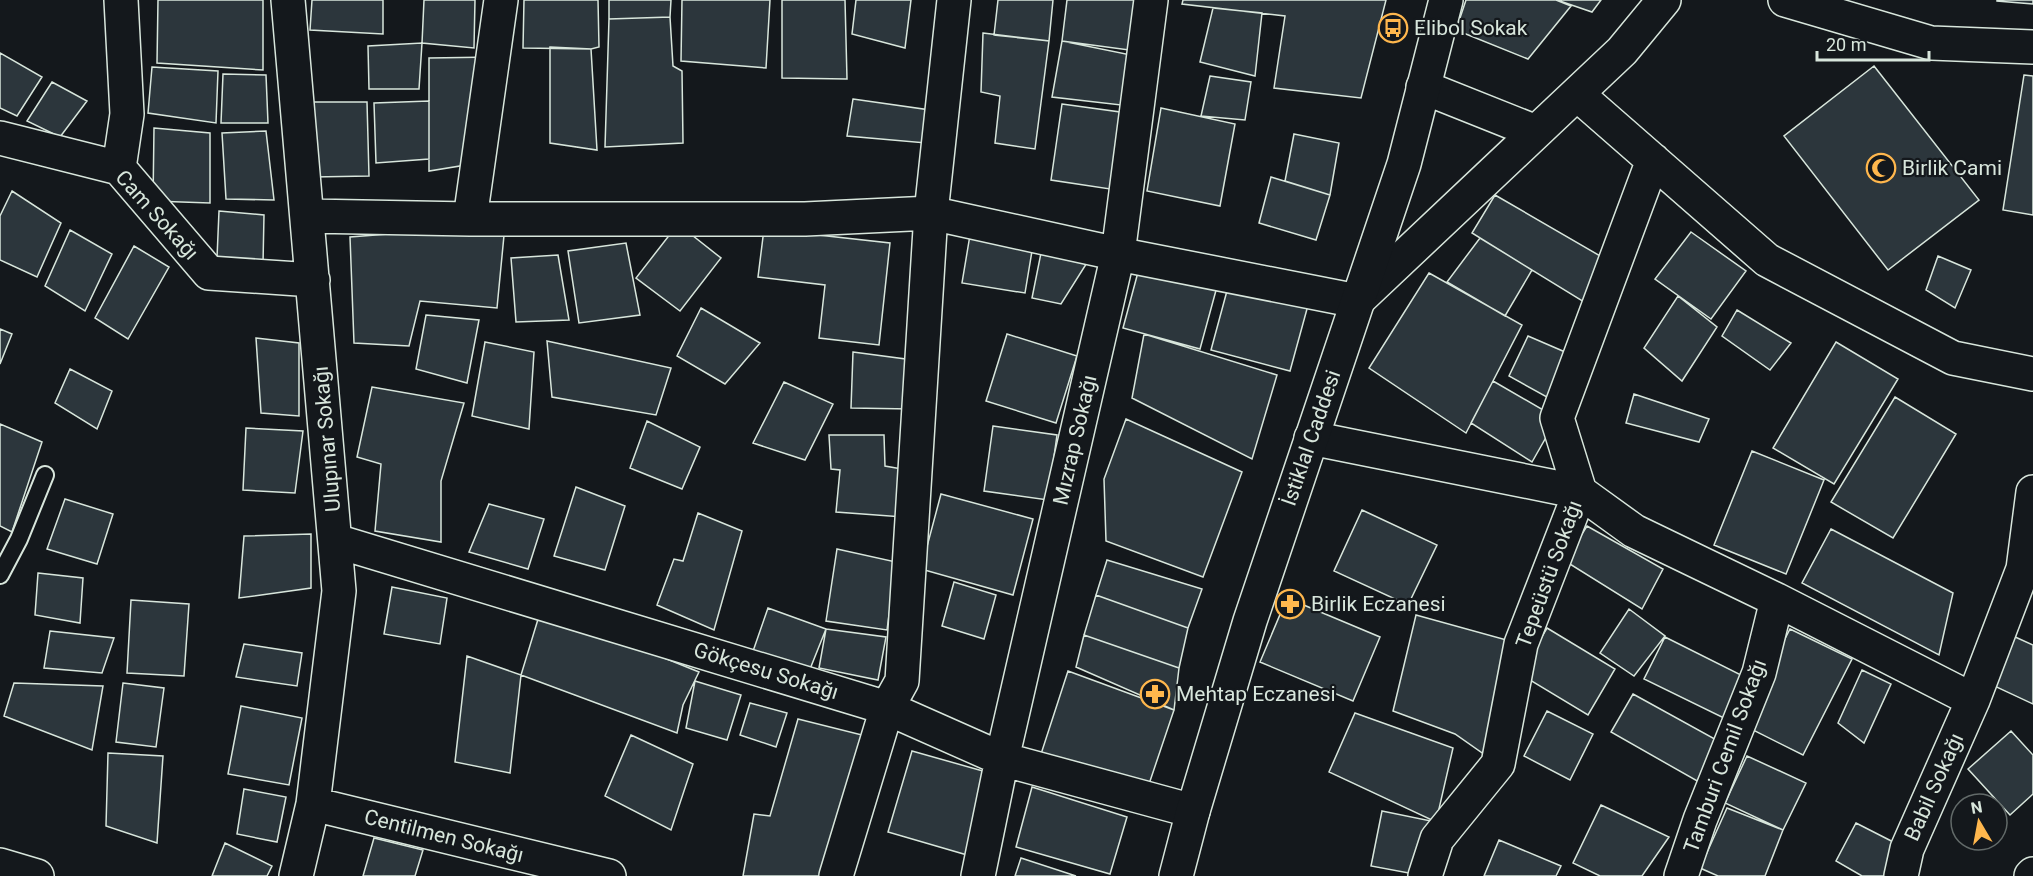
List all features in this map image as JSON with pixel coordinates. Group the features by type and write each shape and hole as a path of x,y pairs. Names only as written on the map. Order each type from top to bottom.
{"street":[{"path":"119,168 127,114 121,0"},
{"name":"Ulupınar Sokağı","path":"288,0 314,280 339,591 313,804 296,876"},
{"path":"470,219 501,0"},
{"path":"836,876 887,708 902,681 932,213 954,0"},
{"name":"Mızrap Sokağı","path":"978,876 1002,759 1118,254 1151,0"},
{"name":"İstiklal Caddesi","path":"1176,876 1250,621 1404,164 1446,0"},
{"path":"308,216 470,219 805,219 932,213 1118,254 1357,301 1622,51 1664,0"},
{"path":"1785,0 1931,43 2033,46"},
{"path":"1423,87 1536,132"},
{"path":"1577,94 1767,260 1953,358 2033,374"},
{"name":"Cam Sokağı","path":"0,138 119,168 209,273 314,280"},
{"name":"Tepeüstü Sokağı","path":"1425,876 1437,839 1498,764 1521,644 1580,492 1557,418 1653,160"},
{"path":"1311,438 1580,492 1634,531 1777,600 1973,700"},
{"name":"Babil Sokağı","path":"1901,876 1907,849 2028,570 2033,492"},
{"name":"Gökçesu Sokağı","path":"336,541 887,708 1002,759 1193,811"},
{"name":"Tamburi Cemil Sokağı","path":"1681,876 1700,820 1759,673 1777,600"},
{"name":"Centilmen Sokağı","path":"313,804 609,876"},
{"path":"0,865 37,876"}],"lane":[{"path":"0,575 19,539 45,475"}],"building":[{"path":"158,0 263,0 263,70 157,63"},
{"path":"312,0 383,0 383,34 310,30"},
{"path":"424,0 475,0 474,48 422,43"},
{"path":"524,0 598,0 599,47 591,49 523,48"},
{"path":"609,0 671,0 670,17 609,19"},
{"path":"682,0 770,0 766,68 681,61"},
{"path":"782,0 845,0 847,79 782,78"},
{"path":"856,0 911,0 905,48 852,34"},
{"path":"998,0 1053,0 1049,41 994,35"},
{"path":"1067,0 1151,0 1144,52 1062,41"},
{"path":"1183,0 1386,0 1361,98 1274,88 1285,16 1182,4"},
{"path":"1466,0 1556,0 1571,6 1528,59 1456,30"},
{"path":"1557,0 1601,0 1592,12"},
{"path":"2033,0 2033,4 1997,1"},
{"path":"1213,8 1262,13 1255,76 1200,62"},
{"path":"670,17 673,66 682,71 683,143 605,147 609,19"},
{"path":"983,33 1049,41 1035,149 995,143 1000,96 981,92"},
{"path":"1062,41 1131,55 1121,105 1052,97"},
{"path":"422,43 419,89 369,89 368,46"},
{"path":"550,47 591,49 597,150 550,143"},
{"path":"0,53 42,77 17,116 0,108"},
{"path":"494,57 478,163 429,171 429,58"},
{"name":"Birlik Cami","path":"1874,66 1979,200 1888,270 1784,136"},
{"path":"152,67 218,71 216,123 148,113"},
{"path":"223,74 266,75 268,123 221,123"},
{"path":"2024,75 2033,76 2033,215 2003,210"},
{"path":"1210,76 1251,82 1245,120 1201,116"},
{"path":"52,82 87,101 60,137 27,121"},
{"path":"853,99 930,110 926,143 847,136"},
{"path":"429,101 429,159 376,163 374,103"},
{"path":"310,102 367,102 369,176 313,177"},
{"path":"1062,104 1120,112 1110,189 1051,180"},
{"path":"1161,108 1235,124 1220,206 1147,191"},
{"path":"154,128 210,133 210,203 153,201"},
{"path":"266,131 274,200 226,199 222,133"},
{"path":"1294,134 1339,143 1330,195 1285,181"},
{"path":"1271,177 1330,195 1316,240 1259,223"},
{"path":"12,191 61,223 37,277 0,260 0,216"},
{"path":"1495,195 1614,264 1597,310 1472,233"},
{"path":"219,211 264,215 263,264 217,258"},
{"path":"678,224 721,258 680,311 636,278"},
{"path":"505,225 497,308 420,301 409,346 354,343 350,237"},
{"path":"764,229 890,243 879,345 819,338 825,285 758,277"},
{"path":"70,230 112,254 85,311 45,286"},
{"path":"1691,232 1746,271 1711,319 1655,279"},
{"path":"970,235 1033,245 1025,293 962,283"},
{"path":"1480,238 1532,270 1505,316 1447,282"},
{"path":"626,243 640,315 579,323 568,251"},
{"path":"134,246 169,267 128,339 95,318"},
{"path":"1042,248 1090,258 1061,304 1032,298"},
{"path":"558,255 569,320 516,322 511,258"},
{"path":"1938,256 1971,270 1955,308 1926,290"},
{"path":"1141,261 1218,283 1200,349 1123,328"},
{"path":"1429,273 1522,325 1466,433 1369,368"},
{"path":"1231,276 1310,298 1290,371 1211,350"},
{"path":"1678,296 1717,327 1682,381 1644,348"},
{"path":"701,308 760,343 725,384 677,356"},
{"path":"1737,310 1791,343 1770,370 1722,336"},
{"path":"426,315 479,320 467,383 416,369"},
{"path":"0,329 12,334 0,364"},
{"path":"1007,334 1077,356 1056,423 986,401"},
{"path":"1144,334 1277,375 1252,459 1132,398"},
{"path":"1528,336 1572,355 1554,401 1509,376"},
{"path":"256,338 299,343 299,416 261,413"},
{"path":"547,341 671,368 656,415 552,397"},
{"path":"485,342 534,352 529,429 472,416"},
{"path":"1836,342 1898,379 1834,484 1773,448"},
{"path":"853,352 913,360 911,409 851,408"},
{"path":"70,369 112,391 97,429 55,403"},
{"path":"1493,381 1557,418 1532,462 1471,423"},
{"path":"784,382 833,404 805,460 753,443"},
{"path":"372,387 464,403 441,481 441,542 375,531 381,464 357,457"},
{"path":"1634,394 1709,419 1699,442 1626,423"},
{"path":"1895,397 1956,434 1893,538 1831,502"},
{"path":"1126,419 1242,472 1203,577 1106,541 1104,479"},
{"path":"647,421 700,447 682,489 630,468"},
{"path":"0,424 42,442 12,532 0,526"},
{"path":"993,426 1057,435 1048,500 984,491"},
{"path":"246,428 303,431 295,493 243,490"},
{"path":"829,435 884,435 885,466 908,470 903,517 836,512 840,470 831,469"},
{"path":"1752,451 1824,480 1786,574 1714,545"},
{"path":"576,487 625,506 605,570 554,556"},
{"path":"941,494 1033,519 1013,595 921,569"},
{"path":"65,499 113,514 97,564 47,549"},
{"path":"489,504 544,519 528,569 469,552"},
{"path":"1362,510 1437,545 1408,605 1334,571"},
{"path":"698,513 742,531 714,630 657,605 674,559 683,561"},
{"path":"1587,526 1663,569 1642,609 1565,561"},
{"path":"1831,529 1953,593 1939,655 1802,583"},
{"path":"311,534 311,588 239,598 244,536"},
{"path":"837,549 896,562 887,630 826,621"},
{"path":"1107,560 1202,589 1188,628 1096,595"},
{"path":"38,573 83,578 80,623 35,615"},
{"path":"954,582 996,595 984,639 942,626"},
{"path":"392,587 447,598 440,644 384,634"},
{"path":"1096,595 1188,628 1179,668 1084,635"},
{"path":"1287,598 1380,637 1353,701 1260,662"},
{"path":"131,600 189,604 184,676 127,673"},
{"path":"768,608 826,629 808,674 751,657"},
{"path":"1629,609 1665,636 1634,676 1600,653"},
{"path":"1416,615 1521,644 1498,764 1455,734 1393,711"},
{"path":"539,616 652,653 699,672 683,705 677,733 521,675"},
{"path":"1547,628 1615,669 1588,715 1520,674"},
{"path":"826,629 886,637 878,680 819,668"},
{"path":"1790,629 1852,659 1803,755 1741,724"},
{"path":"50,631 114,638 102,673 44,668"},
{"path":"1084,635 1179,668 1174,710 1076,667"},
{"path":"2013,636 2033,645 2033,704 1990,684"},
{"path":"1665,637 1751,680 1730,721 1644,679"},
{"path":"244,644 302,653 297,686 236,677"},
{"path":"467,656 521,675 510,773 455,762"},
{"path":"1862,670 1891,684 1864,743 1838,723"},
{"path":"1068,671 1174,710 1146,793 1041,754"},
{"path":"695,681 741,695 727,740 686,728"},
{"path":"14,683 103,686 92,750 4,716"},
{"path":"123,683 164,688 156,747 116,742"},
{"path":"1633,694 1722,743 1699,782 1611,732"},
{"path":"750,703 787,713 776,747 740,735"},
{"path":"241,706 302,718 289,785 228,774"},
{"path":"1547,711 1593,734 1570,780 1524,756"},
{"path":"1355,713 1453,748 1436,822 1329,772"},
{"path":"798,719 878,739 836,876 743,876 754,814 770,816"},
{"path":"2011,731 2033,755 2033,794 2010,815 2009,792 1989,792 1968,769"},
{"path":"631,735 693,764 671,830 605,796"},
{"path":"912,751 997,775 974,857 888,832"},
{"path":"108,753 163,756 157,843 106,826"},
{"path":"1747,756 1806,783 1783,830 1725,803"},
{"path":"1032,787 1127,817 1110,874 1016,847"},
{"path":"244,789 286,797 277,842 237,834"},
{"path":"1601,805 1669,837 1642,876 1600,876 1573,863"},
{"path":"1727,808 1783,830 1765,876 1718,876 1700,868"},
{"path":"1382,811 1436,822 1425,876 1371,866"},
{"path":"1856,823 1907,849 1901,876 1862,876 1836,861"},
{"path":"374,838 423,850 415,876 363,876"},
{"path":"1499,840 1561,866 1556,876 1484,876"},
{"path":"225,843 272,866 267,876 212,876"},
{"path":"1021,858 1076,876 1015,876"}],"place":[{"name":"Elibol Sokak","path":"1393,28"},
{"name":"Birlik Cami","path":"1881,168"},
{"name":"Birlik Eczanesi","path":"1290,604"},
{"name":"Mehtap Eczanesi","path":"1155,694"}]}
